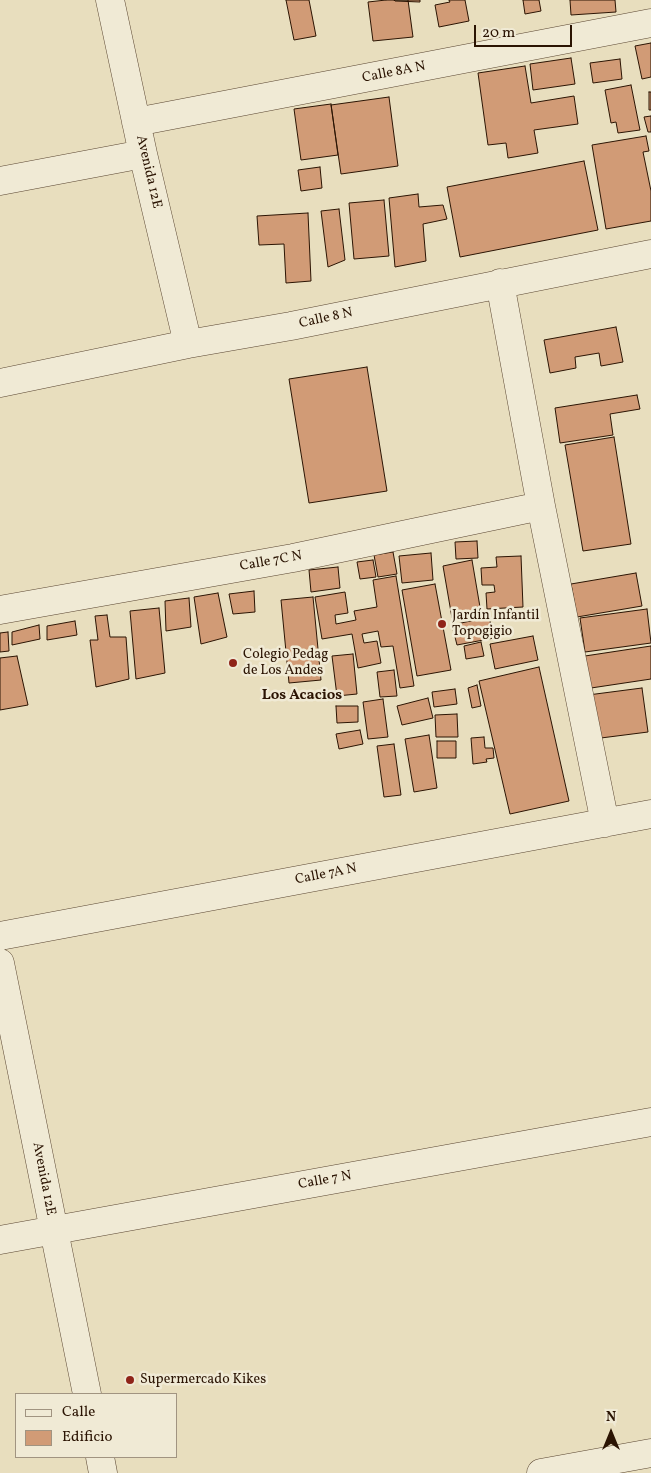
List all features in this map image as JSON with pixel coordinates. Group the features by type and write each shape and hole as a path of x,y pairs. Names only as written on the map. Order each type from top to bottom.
{"street":[{"name":"Avenida 12E","path":"110,0 143,154 188,344"},
{"name":"Calle 8A N","path":"136,122 651,24"},
{"path":"0,181 143,154"},
{"name":"Calle 8 N","path":"0,383 188,344 291,326 651,254"},
{"path":"500,283 541,506 605,823"},
{"name":"Calle 7C N","path":"0,610 293,558 541,506"},
{"name":"Calle 7A N","path":"0,936 651,814"},
{"name":"Avenida 12E","path":"0,964 87,1393"},
{"name":"Calle 7 N","path":"0,1240 651,1122"},
{"path":"541,1473 651,1453"},
{"path":"100,1458 103,1473"}],"building":[{"path":"286,0 309,0 316,36 294,40"},
{"path":"408,0 413,37 373,41 368,2"},
{"path":"420,0 420,2 395,1"},
{"path":"449,0 465,0 469,21 439,27 435,5 450,2"},
{"path":"523,0 539,0 541,11 525,14"},
{"path":"570,0 615,0 616,12 571,15"},
{"path":"651,43 651,77 642,79 635,46"},
{"path":"571,58 575,84 533,90 530,64"},
{"path":"620,59 622,79 593,83 590,63"},
{"path":"525,66 531,103 574,96 578,124 534,130 538,153 508,158 506,143 488,145 478,73"},
{"path":"631,85 640,130 618,133 616,122 611,123 605,90"},
{"path":"649,92 651,92 651,110 649,110"},
{"path":"389,97 398,166 341,174 331,105"},
{"path":"331,104 338,155 301,160 294,109"},
{"path":"651,116 651,132 648,132 644,117"},
{"path":"646,136 649,151 643,152 651,191 651,221 606,229 592,145"},
{"path":"584,161 598,230 460,257 447,187"},
{"path":"320,167 322,188 301,191 298,170"},
{"path":"418,194 419,207 443,205 447,219 423,224 426,261 395,267 389,198"},
{"path":"384,200 389,256 354,259 349,203"},
{"path":"339,209 345,260 328,267 321,211"},
{"path":"308,213 311,281 286,283 284,244 259,245 257,216"},
{"path":"616,327 623,362 601,366 599,353 575,357 576,368 550,373 544,340"},
{"path":"367,367 387,491 309,503 289,379"},
{"path":"637,395 640,409 610,414 613,435 560,443 555,408"},
{"path":"614,437 631,544 583,551 565,445"},
{"path":"477,541 478,558 456,559 455,542"},
{"path":"393,552 397,574 378,577 374,555"},
{"path":"431,553 433,580 402,583 399,556"},
{"path":"521,556 523,607 487,609 486,593 495,592 494,585 482,585 481,568 497,567 496,557"},
{"path":"373,560 376,577 360,579 357,562"},
{"path":"472,560 481,613 452,618 443,566"},
{"path":"338,567 340,588 311,592 309,570"},
{"path":"636,573 642,606 577,617 571,584"},
{"path":"396,576 414,686 400,688 393,646 381,647 378,631 362,634 364,643 377,641 381,663 358,668 352,634 322,639 315,597 345,592 348,613 335,615 336,624 356,620 354,611 377,607 373,580"},
{"path":"435,584 451,670 417,676 402,590"},
{"path":"254,591 255,612 233,614 229,594"},
{"path":"218,593 227,637 201,644 194,597"},
{"path":"313,597 321,680 289,683 281,600"},
{"path":"189,598 191,627 166,631 165,601"},
{"path":"159,608 165,673 136,679 130,611"},
{"path":"647,609 651,643 585,652 580,618"},
{"path":"107,615 110,637 126,637 129,679 96,687 90,640 98,640 95,616"},
{"path":"489,617 494,638 457,645 452,625"},
{"path":"75,621 77,635 47,640 47,626"},
{"path":"39,625 40,639 12,645 12,632"},
{"path":"8,632 9,651 0,652 0,633"},
{"path":"533,636 538,660 495,669 490,644"},
{"path":"481,642 484,656 466,659 464,646"},
{"path":"651,646 651,679 591,688 585,656"},
{"path":"353,654 357,694 337,696 332,656"},
{"path":"17,656 28,705 0,710 0,658"},
{"path":"539,667 569,801 510,814 479,681"},
{"path":"394,670 397,696 380,697 377,672"},
{"path":"477,685 481,706 472,708 468,688"},
{"path":"642,688 648,732 593,739 588,695"},
{"path":"455,689 457,704 434,707 432,692"},
{"path":"428,698 433,718 402,725 397,706"},
{"path":"383,699 388,737 368,739 363,702"},
{"path":"336,706 358,706 358,722 337,723"},
{"path":"457,714 458,737 436,737 435,715"},
{"path":"360,730 363,744 339,749 336,734"},
{"path":"429,735 437,788 414,792 405,739"},
{"path":"484,737 485,748 493,748 494,758 486,759 487,762 473,764 471,738"},
{"path":"437,741 456,741 456,758 437,758"},
{"path":"394,744 401,795 384,797 377,746"}],"place":[{"name":"Jardín Infantil Topogigio","path":"442,624"},
{"name":"Colegio Pedag de Los Andes","path":"233,663"},
{"name":"Supermercado Kikes","path":"130,1380"}],"district":[{"name":"Los Acacios","path":"302,696"}]}
